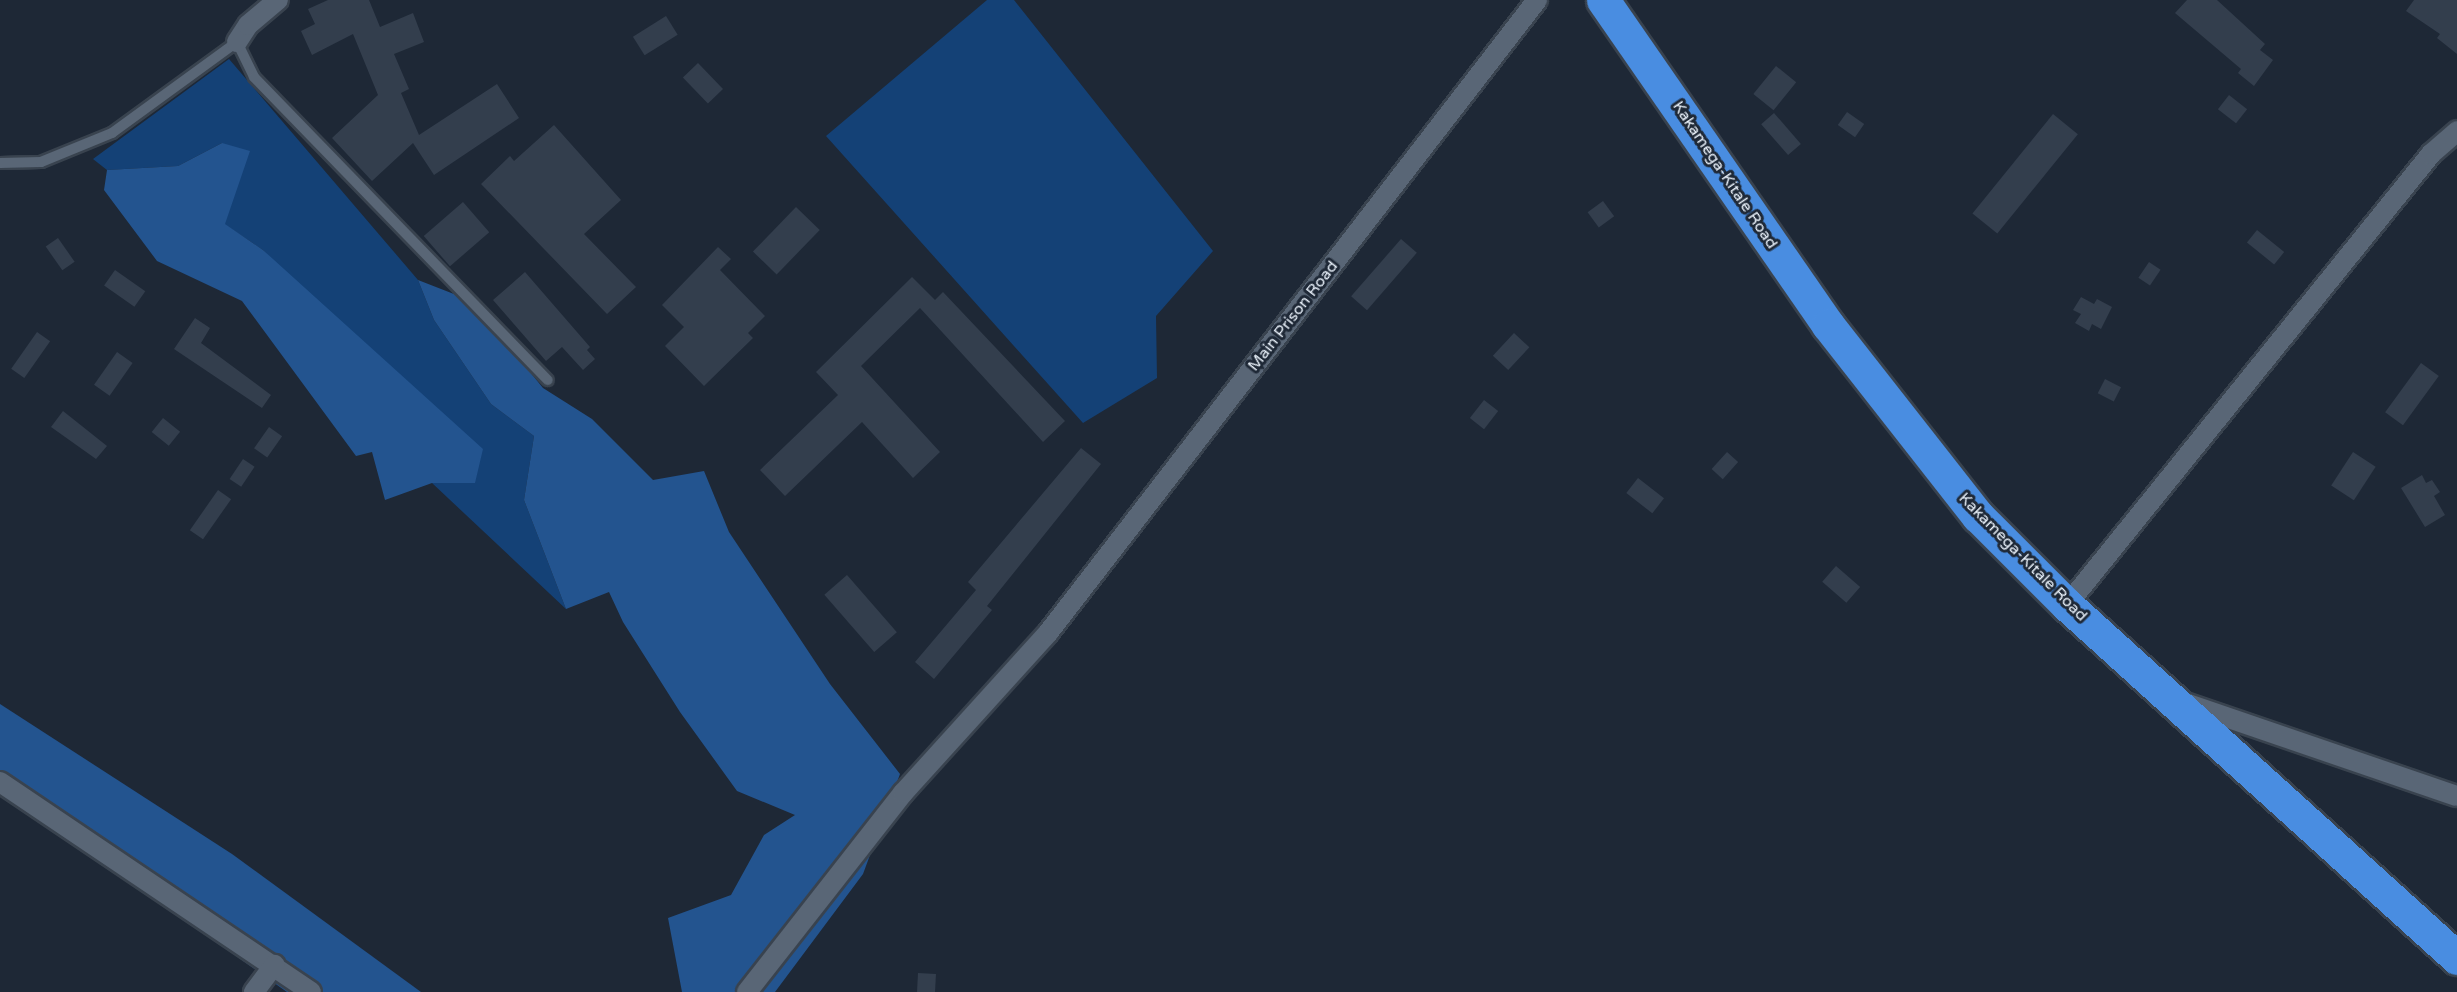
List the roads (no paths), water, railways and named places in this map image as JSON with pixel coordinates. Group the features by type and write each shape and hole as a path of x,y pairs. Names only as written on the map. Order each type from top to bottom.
{"highway":[{"name":"Kakamega-Kitale Road","path":"1603,0 1828,325 1902,424 1978,516 2067,605 2457,958"}],"street":[{"path":"237,42 248,25 278,0"},
{"name":"Main Prison Road","path":"747,992 903,793 1048,633 1538,0"},
{"path":"2067,605 2431,154 2457,131"},
{"path":"2171,698 2457,796"},
{"path":"0,782 311,992"},
{"path":"254,992 274,965"}],"lane":[{"path":"0,163 40,162 112,133 237,42 254,77 548,380"}]}
